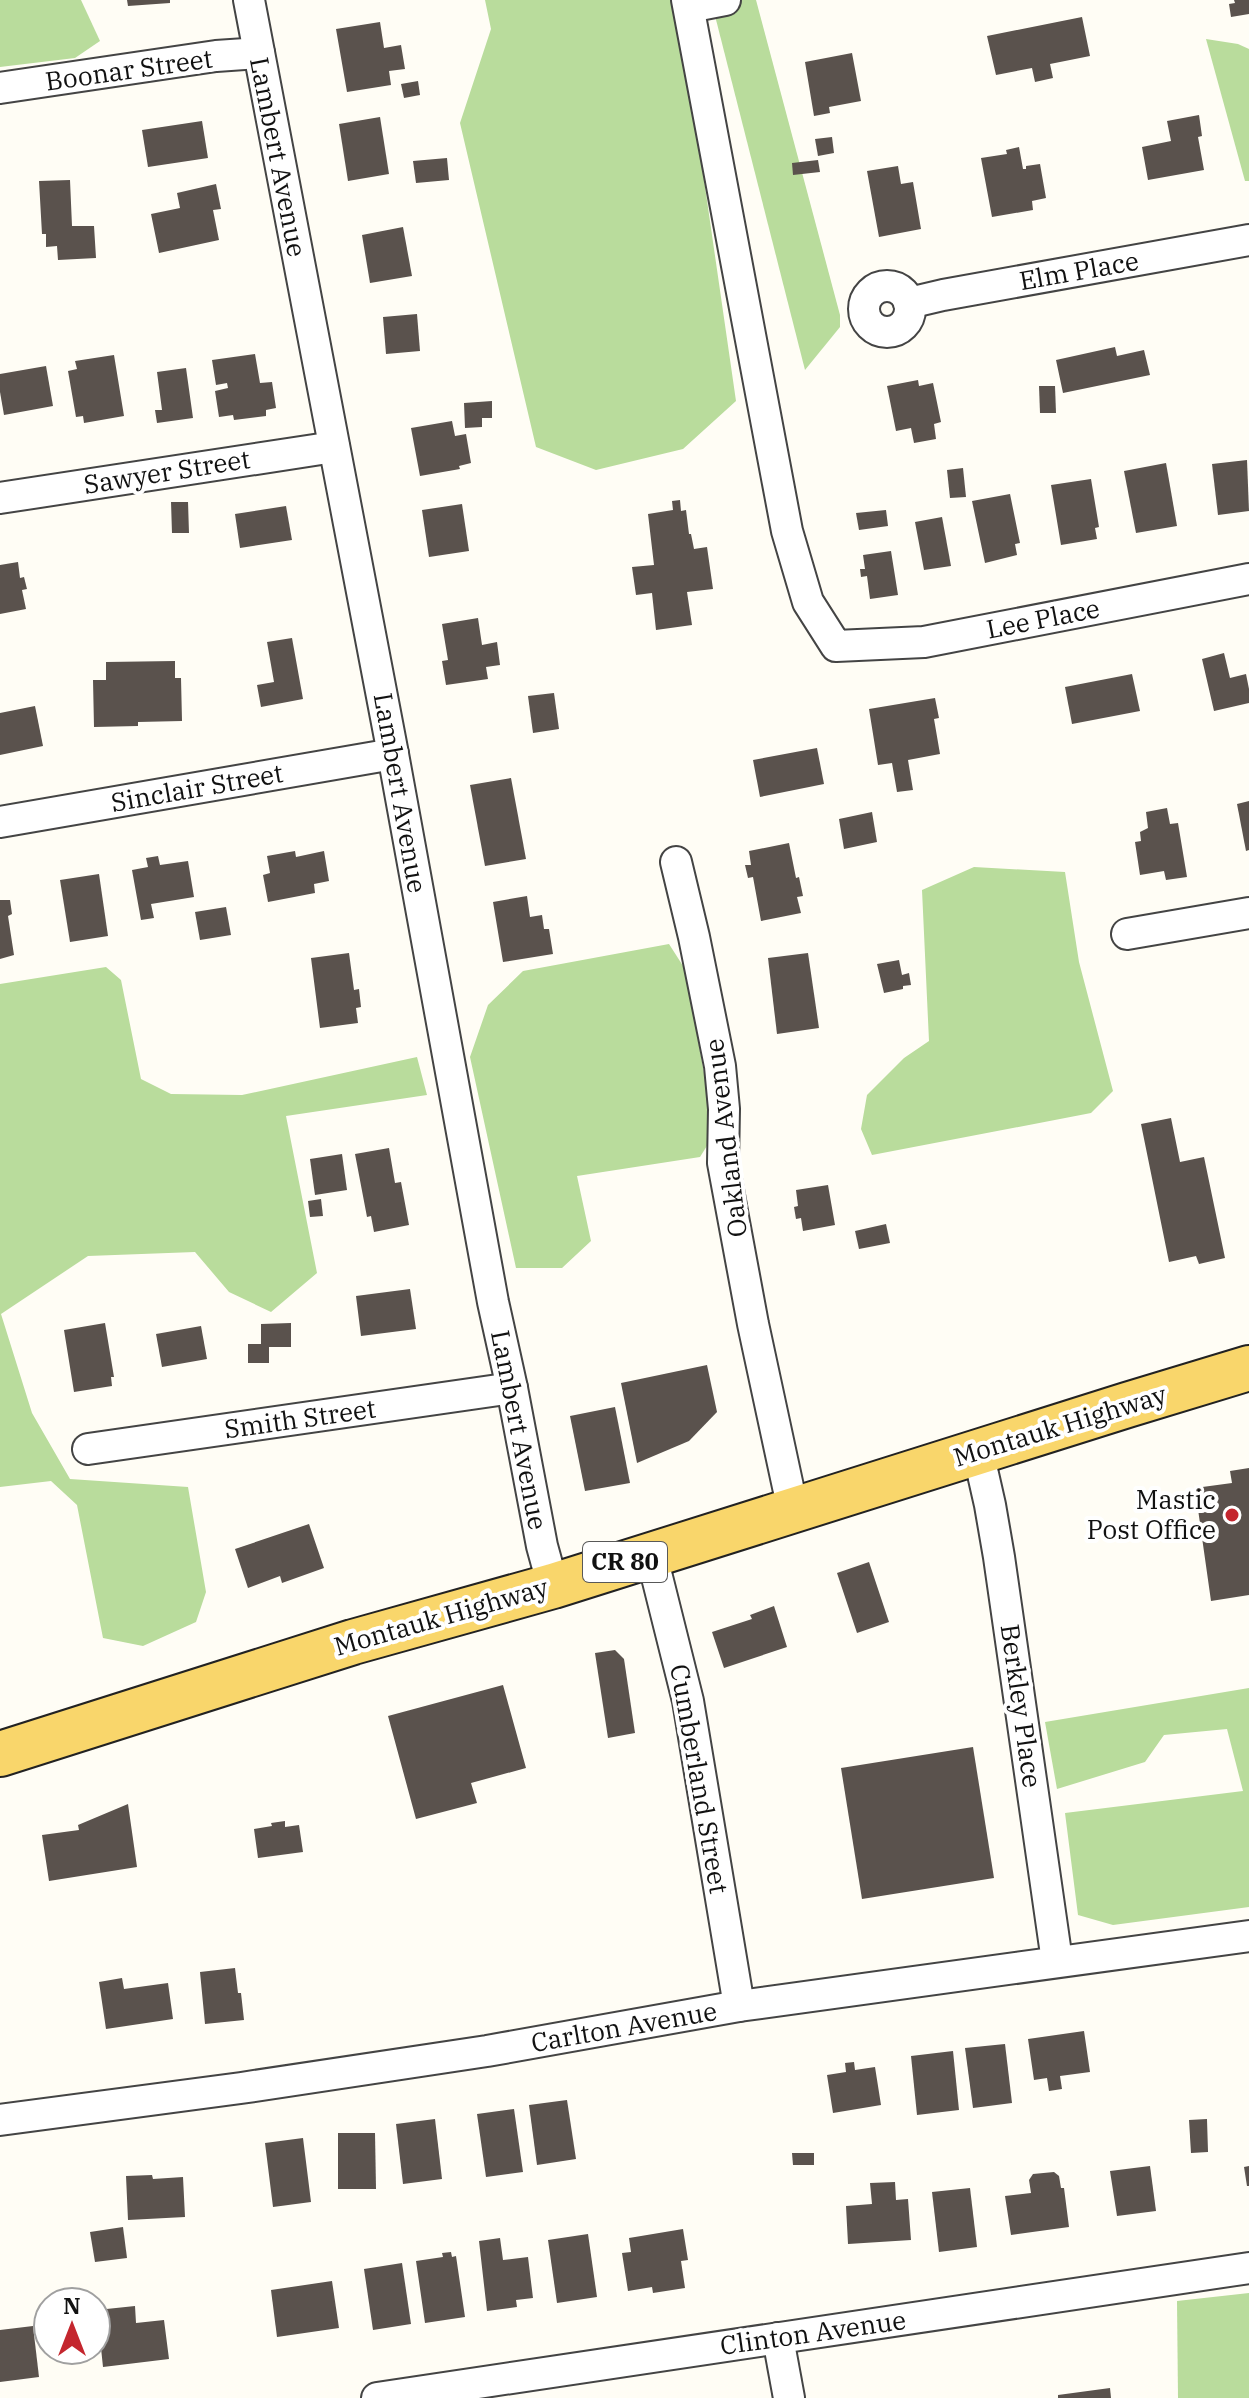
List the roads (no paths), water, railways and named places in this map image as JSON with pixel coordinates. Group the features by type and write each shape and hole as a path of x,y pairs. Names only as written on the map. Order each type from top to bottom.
{"main road":[{"name":"Montauk Highway","path":"0,1754 353,1642 553,1586 1249,1368"}],"street":[{"name":"Lambert Avenue","path":"249,0 393,754 490,1287 542,1546 553,1586"},
{"path":"688,3 725,0"},
{"name":"Lee Place","path":"688,3 787,531 808,602 836,646 924,642 1249,579"},
{"name":"Boonar Street","path":"0,88 216,56 259,53"},
{"name":"Elm Place","path":"909,303 1249,240"},
{"name":"Sawyer Street","path":"0,498 334,447"},
{"name":"Sinclair Street","path":"0,822 393,754"},
{"name":"Oakland Avenue","path":"676,862 720,1066 724,1109 723,1163 753,1324 793,1510"},
{"path":"1127,934 1249,913"},
{"name":"Smith Street","path":"88,1449 512,1388"},
{"name":"Berkley Place","path":"978,1452 999,1557 1057,1961"},
{"name":"Cumberland Street","path":"651,1553 688,1701 739,2006"},
{"name":"Carlton Avenue","path":"0,2120 472,2054 739,2006 1249,1936"},
{"name":"Clinton Avenue","path":"377,2398 1249,2268"},
{"path":"778,2338 789,2398"}],"place":[{"name":"Mastic Post Office","path":"1232,1515"}]}
